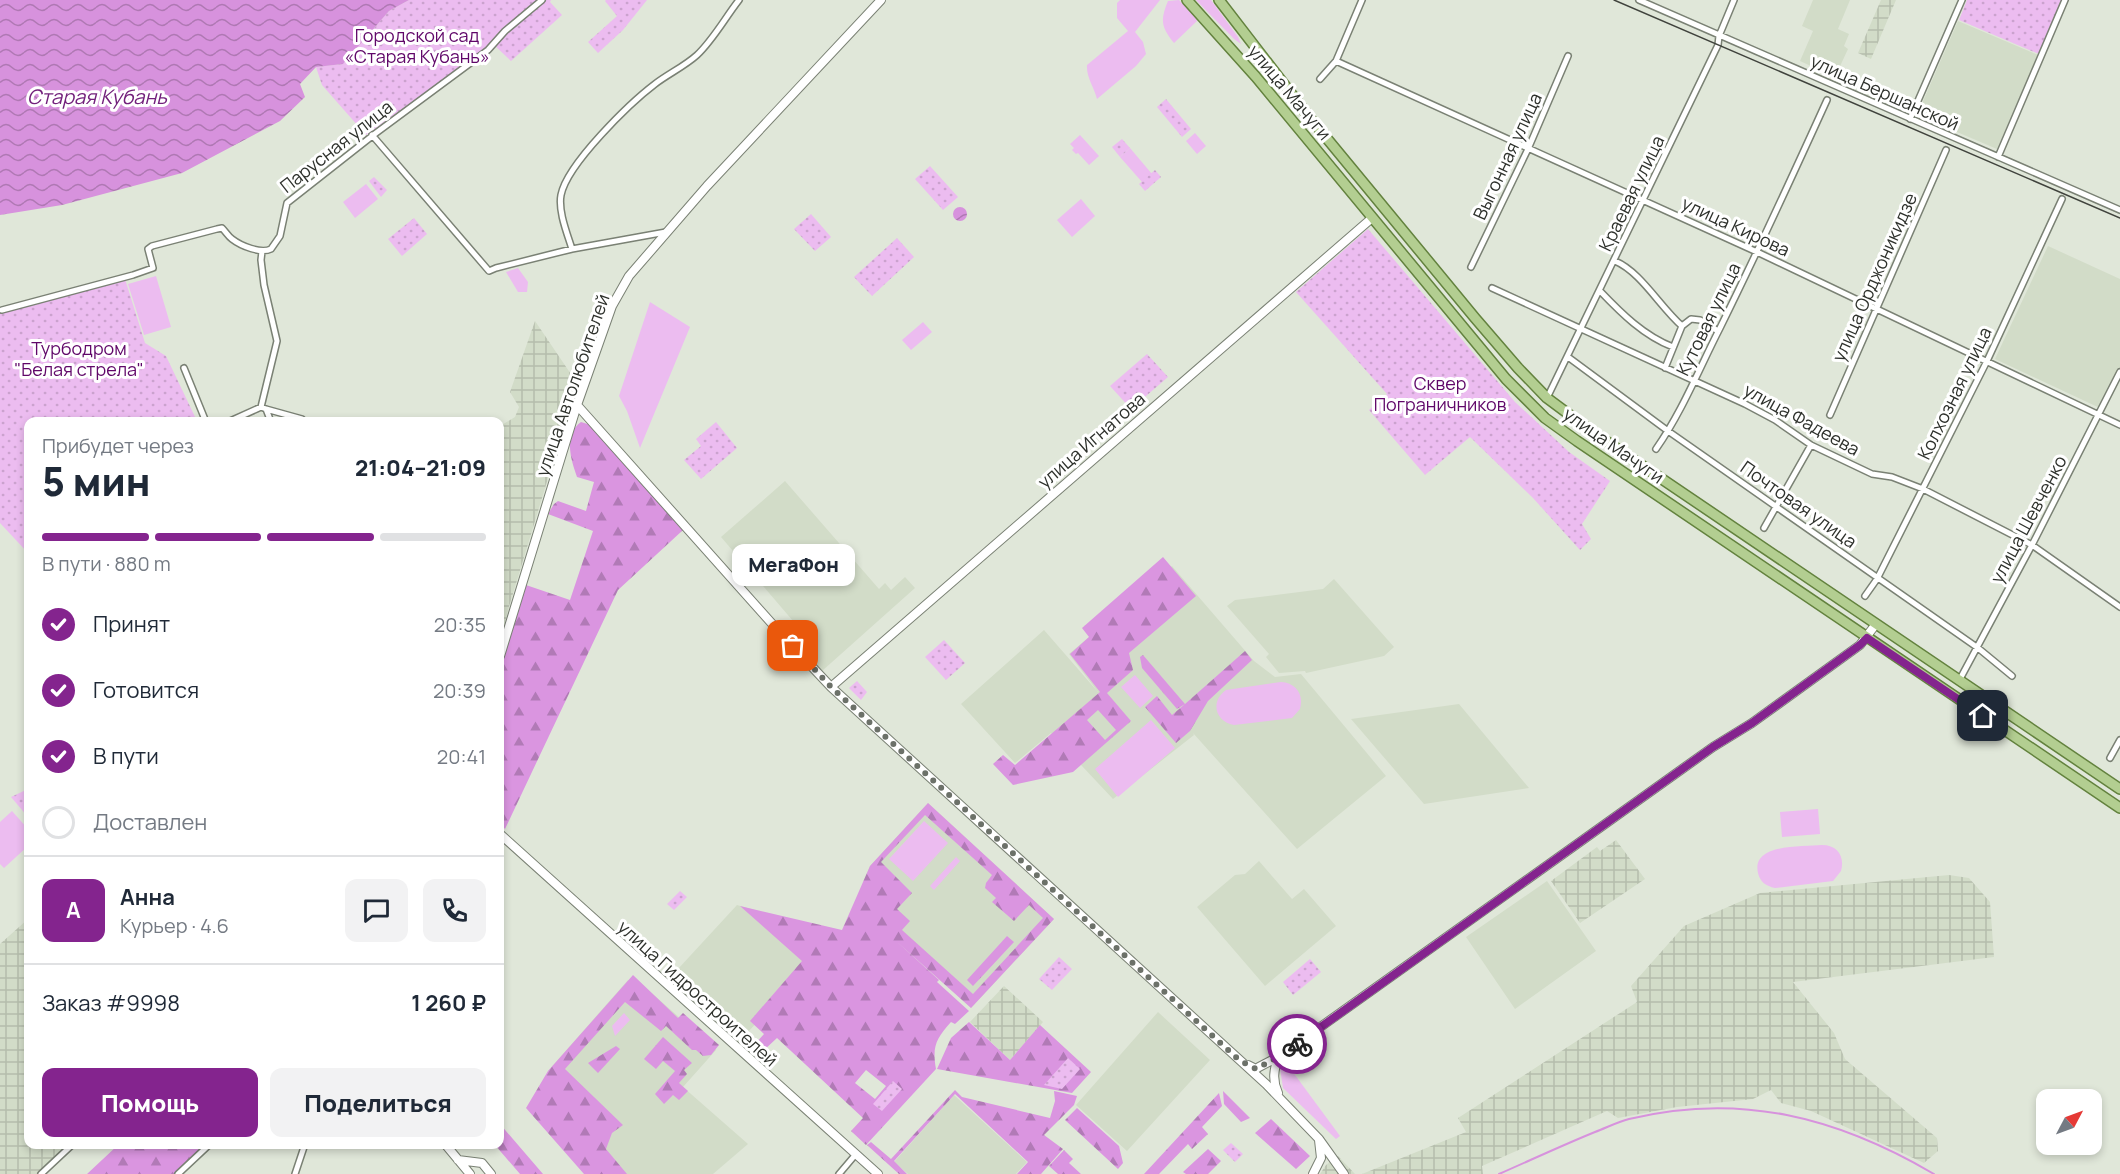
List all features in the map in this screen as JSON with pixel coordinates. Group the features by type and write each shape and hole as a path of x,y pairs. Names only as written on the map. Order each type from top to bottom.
{"main road":[{"name":"улица Мачуги","path":"1187,0 1242,60 1506,379 1545,418 2120,808"},
{"name":"улица Мачуги","path":"1219,0 1310,118 1518,368 1547,398 1594,433 2120,789"},
{"path":"2017,739 2014,733 2015,727 2025,724"}],"street":[{"name":"Парусная улица","path":"262,251 271,249 280,236 287,203 372,135 488,50 505,31 542,0"},
{"path":"572,249 561,204 561,195 570,176 592,146 633,103 654,85 696,56 739,0"},
{"name":"улица Автолюбителей","path":"504,643 577,405 612,306 629,276 743,147 881,0"},
{"path":"1320,79 1336,60 1362,0"},
{"name":"улица Бершанской","path":"1639,0 2120,210"},
{"name":"Краевая улица","path":"1547,398 1718,45 1719,36 1734,0"},
{"path":"1910,119 1962,0"},
{"path":"1998,157 2065,0"},
{"name":"Выгонная улица","path":"1471,267 1528,149 1568,56"},
{"name":"улица Кирова","path":"1336,60 1757,252 2120,425"},
{"name":"Кутовая улица","path":"1656,449 1695,380 1827,100"},
{"path":"372,135 489,271 572,249 666,232"},
{"name":"улица Орджоникидзе","path":"1830,415 1946,150"},
{"name":"Колхозная улица","path":"1865,596 1877,579 1988,361 2062,200"},
{"name":"улица Игнатова","path":"831,687 1372,218"},
{"path":"2,310 153,268 148,253 148,249 152,246 222,228 234,241 262,251 264,285 277,341 263,408 268,417"},
{"path":"1615,261 1632,271 1667,313 1683,326"},
{"name":"улица Фадеева","path":"1492,288 1695,380 1775,420 1811,445 1872,474 1892,477 1923,489 2032,545 2120,607"},
{"path":"1600,291 1619,311 1657,341 1673,347"},
{"path":"1665,368 1683,326 1691,320 1700,320 1718,331"},
{"name":"Почтовая улица","path":"1568,357 1668,431 1978,648 2012,676"},
{"path":"184,368 205,417"},
{"name":"улица Шевченко","path":"1960,679 2032,545 2120,372"},
{"path":"577,405 831,687 1284,1102 1319,1139 1344,1174"},
{"path":"244,417 263,408 294,417"},
{"path":"1764,528 1811,445"},
{"path":"1239,1060 1256,1069 1278,1057 1860,645 1876,624"},
{"path":"2110,758 2120,740"},
{"name":"улица Гидростроителей","path":"504,838 878,1174"},
{"path":"1278,1057 1274,1083 1284,1102"},
{"path":"1312,1174 1321,1158 1319,1139"},
{"path":"41,1174 68,1149"},
{"path":"178,1174 205,1149"},
{"path":"295,1174 303,1149"},
{"path":"449,1149 470,1174"},
{"path":"839,1174 856,1154"},
{"path":"458,1160 482,1163 491,1174"}],"shaded area":[{"path":"1813,0 1850,0 1838,29 1849,34 1844,46 1848,49 1835,77 1800,61 1813,31 1802,26"},
{"path":"1881,0 1896,0 1871,59 1858,53"},
{"path":"1958,21 2038,55 1997,149 1917,115"},
{"path":"2048,246 2120,279 2120,369 2102,409 1995,359"},
{"path":"535,321 577,383 504,628 504,424 515,417 519,407 510,392"},
{"path":"785,481 879,589 885,583 891,590 905,577 915,588 822,671 792,636 799,628 721,537"},
{"path":"1172,566 1254,661 1275,677 1301,674 1386,776 1297,849 1193,733 1194,735 1113,799 1051,733 1015,763 961,704 1044,630 1098,692 1069,654"},
{"path":"1334,579 1394,647 1384,656 1306,673 1305,671 1279,673 1266,657 1269,654 1227,606 1235,600 1323,589"},
{"path":"1459,704 1529,788 1424,804 1351,719"},
{"path":"928,803 1054,919 971,1008 855,903 870,866"},
{"path":"1616,840 1645,879 1580,923 1551,881 1597,847 1600,851"},
{"path":"1259,861 1292,899 1304,889 1336,926 1265,986 1197,907 1235,875 1245,874"},
{"path":"1949,875 1969,878 1990,902 1994,957 1793,982 1834,1033 1845,1059 1937,1138 1938,1151 1924,1163 1811,1111 1781,1103 1771,1090 1753,1099 1677,1107 1618,1118 1607,1111 1482,1166 1483,1174 1362,1174 1466,1132 1458,1118 1637,1002 1631,986 1684,926 1760,893"},
{"path":"1547,881 1596,951 1515,1009 1466,937"},
{"path":"737,905 789,920 823,951 748,1032 678,969"},
{"path":"24,923 24,1149 64,1149 36,1174 0,1174 0,944"},
{"path":"628,980 633,984 637,980 716,1050 683,1087 748,1144 713,1174 609,1174 541,1095 548,1071"},
{"path":"1004,986 1043,1022 1010,1060 970,1022"},
{"path":"1158,1012 1210,1060 1127,1151 1076,1105"},
{"path":"954,1095 1027,1162 1016,1174 908,1174 894,1162"},
{"path":"1338,1156 1355,1174 1320,1174 1326,1165"}],"green space":[{"name":"Городской сад «Старая Кубань»","path":"409,0 551,0 550,2 562,15 511,61 493,44 366,135 322,85 316,67 343,64 389,11"},
{"path":"606,0 647,0 623,30 598,53 588,42 617,16"},
{"path":"1120,0 1160,0 1135,32 1143,42 1146,54 1136,66 1097,99 1087,65 1128,31 1117,18 1117,3"},
{"path":"1179,0 1197,21 1174,43 1164,28 1163,18 1168,1"},
{"path":"1196,0 1211,0 1241,44 1234,39"},
{"path":"1967,0 2062,0 2039,54 1959,20"},
{"path":"1166,99 1191,129 1182,137 1157,107"},
{"path":"1195,133 1206,146 1197,154 1186,141"},
{"path":"1080,135 1099,156 1089,165 1072,150 1074,148 1070,144"},
{"path":"1122,139 1130,148 1120,157 1112,147"},
{"path":"1130,148 1152,174 1142,182 1120,157"},
{"path":"930,166 958,197 943,210 915,179"},
{"path":"1155,170 1161,177 1145,191 1139,184"},
{"path":"374,177 387,190 381,197 369,181"},
{"path":"366,184 378,199 355,218 343,202"},
{"path":"1081,199 1095,216 1072,237 1057,220"},
{"path":"811,214 831,237 815,251 794,229"},
{"path":"414,218 427,234 402,256 388,239"},
{"name":"Сквер Пограничников","path":"1368,229 1515,402 1569,452 1610,481 1582,524 1591,539 1580,550 1533,498 1470,437 1425,475 1369,410 1387,394 1296,292"},
{"path":"897,238 914,257 872,296 854,277"},
{"path":"518,268 528,282 527,292 518,292 506,272"},
{"path":"156,276 171,327 144,335 128,284"},
{"name":"Турбодром \"Белая стрела\"","path":"125,279 145,343 166,356 195,417 24,417 24,549 0,523 0,313"},
{"path":"650,302 690,327 640,448 627,411 619,396"},
{"path":"923,322 932,332 911,350 902,340"},
{"path":"1147,354 1168,377 1131,409 1110,386"},
{"path":"581,422 594,426 683,530 618,590 505,829 504,654 526,585 570,600 593,531 548,514 558,501 586,511 594,482 577,477 570,448 575,427"},
{"path":"716,422 737,448 701,479 684,460 701,446 696,439"},
{"path":"1163,557 1196,596 1129,653 1133,670 1107,693 1131,721 1073,772 1013,785 993,764 1003,755 1015,765 1100,692 1070,654 1089,637 1082,628","holes":["1098,710 1116,730 1105,740 1087,720"]},
{"path":"944,640 965,663 946,680 925,657"},
{"path":"1245,651 1252,660 1208,701 1190,731 1176,743 1145,707 1157,696 1172,715"},
{"path":"1143,655 1185,704 1177,709 1142,668 1140,657"},
{"path":"1135,675 1153,696 1140,708 1121,687"},
{"path":"857,681 867,692 861,700 849,688"},
{"path":"1281,682 1295,687 1300,694 1300,709 1292,718 1234,725 1222,720 1219,716 1216,705 1226,690"},
{"path":"1151,720 1175,748 1118,797 1095,769"},
{"path":"24,791 24,812 11,797"},
{"path":"928,803 1054,919 971,1008 895,940 969,1011 955,1024 951,1022 936,1043 936,1069 866,1145 851,1131 863,1118 777,1038 763,1051 755,1044 764,1034 750,1021 802,961 740,906 842,930 870,866","holes":["925,815 992,875 985,888 996,898 992,902 1014,921 1029,905 1043,918 973,994 902,930 910,921 897,909 912,893 881,862","866,1070 886,1086 875,1099 855,1083"]},
{"path":"1818,809 1820,834 1782,837 1780,812"},
{"path":"12,811 24,824 24,850 4,868 0,864 0,822"},
{"path":"924,821 948,843 913,881 889,859"},
{"path":"1822,845 1832,847 1841,857 1841,871 1833,881 1775,888 1766,885 1760,879 1758,863 1762,856 1770,851 1780,848"},
{"path":"956,857 960,861 934,890 930,886"},
{"path":"680,891 687,897 674,910 667,904"},
{"path":"1007,936 1014,942 973,986 967,980"},
{"path":"1059,957 1072,969 1052,990 1039,979"},
{"path":"1310,959 1321,972 1293,995 1283,982"},
{"path":"633,975 678,1018 683,1013 719,1045 711,1055 703,1056 696,1050 692,1050 666,1026 661,1031 625,1002 565,1069 623,1125 612,1133 606,1149 627,1174 584,1174 526,1108 548,1071"},
{"path":"624,1013 630,1020 615,1036 612,1026"},
{"path":"969,1022 1010,1060 1040,1025 1091,1072 1072,1093 937,1069 951,1038"},
{"path":"663,1037 692,1063 684,1070 687,1074 679,1083 688,1091 679,1100 673,1095 664,1104 655,1094 675,1071 663,1061 656,1069 644,1059"},
{"path":"616,1046 620,1049 598,1073 588,1063"},
{"path":"1068,1058 1080,1069 1062,1089 1044,1085"},
{"path":"1284,1060 1340,1136 1336,1139 1283,1088 1280,1068"},
{"path":"893,1081 902,1089 882,1111 873,1104"},
{"path":"955,1090 962,1097 1050,1118 1055,1101 1054,1091 1077,1096 1074,1105 1044,1135 1063,1149 1041,1174 1017,1174 1028,1162 955,1094 894,1161 907,1174 899,1174 867,1145 871,1142 891,1159"},
{"path":"1223,1091 1250,1118 1241,1122 1224,1104"},
{"path":"1219,1093 1222,1106 1202,1127 1208,1134 1192,1149 1188,1144 1159,1174 1144,1174"},
{"path":"1077,1108 1119,1146 1123,1163 1118,1169 1065,1120"},
{"path":"1271,1119 1310,1156 1296,1169 1255,1133"},
{"path":"504,1129 543,1174 520,1174 498,1149 504,1149"},
{"path":"1231,1143 1243,1154 1235,1162 1223,1150"},
{"path":"114,1149 203,1149 174,1174 87,1174"},
{"path":"1208,1149 1221,1161 1208,1174 1183,1172"},
{"path":"1064,1150 1073,1159 1069,1163 1081,1174 1058,1174 1049,1166"}],"water":[{"name":"Старая Кубань","path":"0,0 409,0 389,11 343,64 316,67 300,84 305,97 280,121 182,173 62,205 0,215"},
{"path":"960,207 965,209 967,214 965,219 960,221 955,219 953,214 955,209"}],"waterway":[{"path":"1499,1174 1625,1120 1670,1111 1710,1108 1787,1115 1824,1124 1898,1154 1934,1174"}],"tram line":[{"path":"1614,0 2120,218"}],"way so far":[{"path":"793,646 831,687 1239,1060 1256,1069 1297,1044"}],"place":[{"name":"МегаФон","path":"793,646"}],"route":[{"path":"1297,1044 1713,747 1752,723 1867,638 1983,716"}]}
